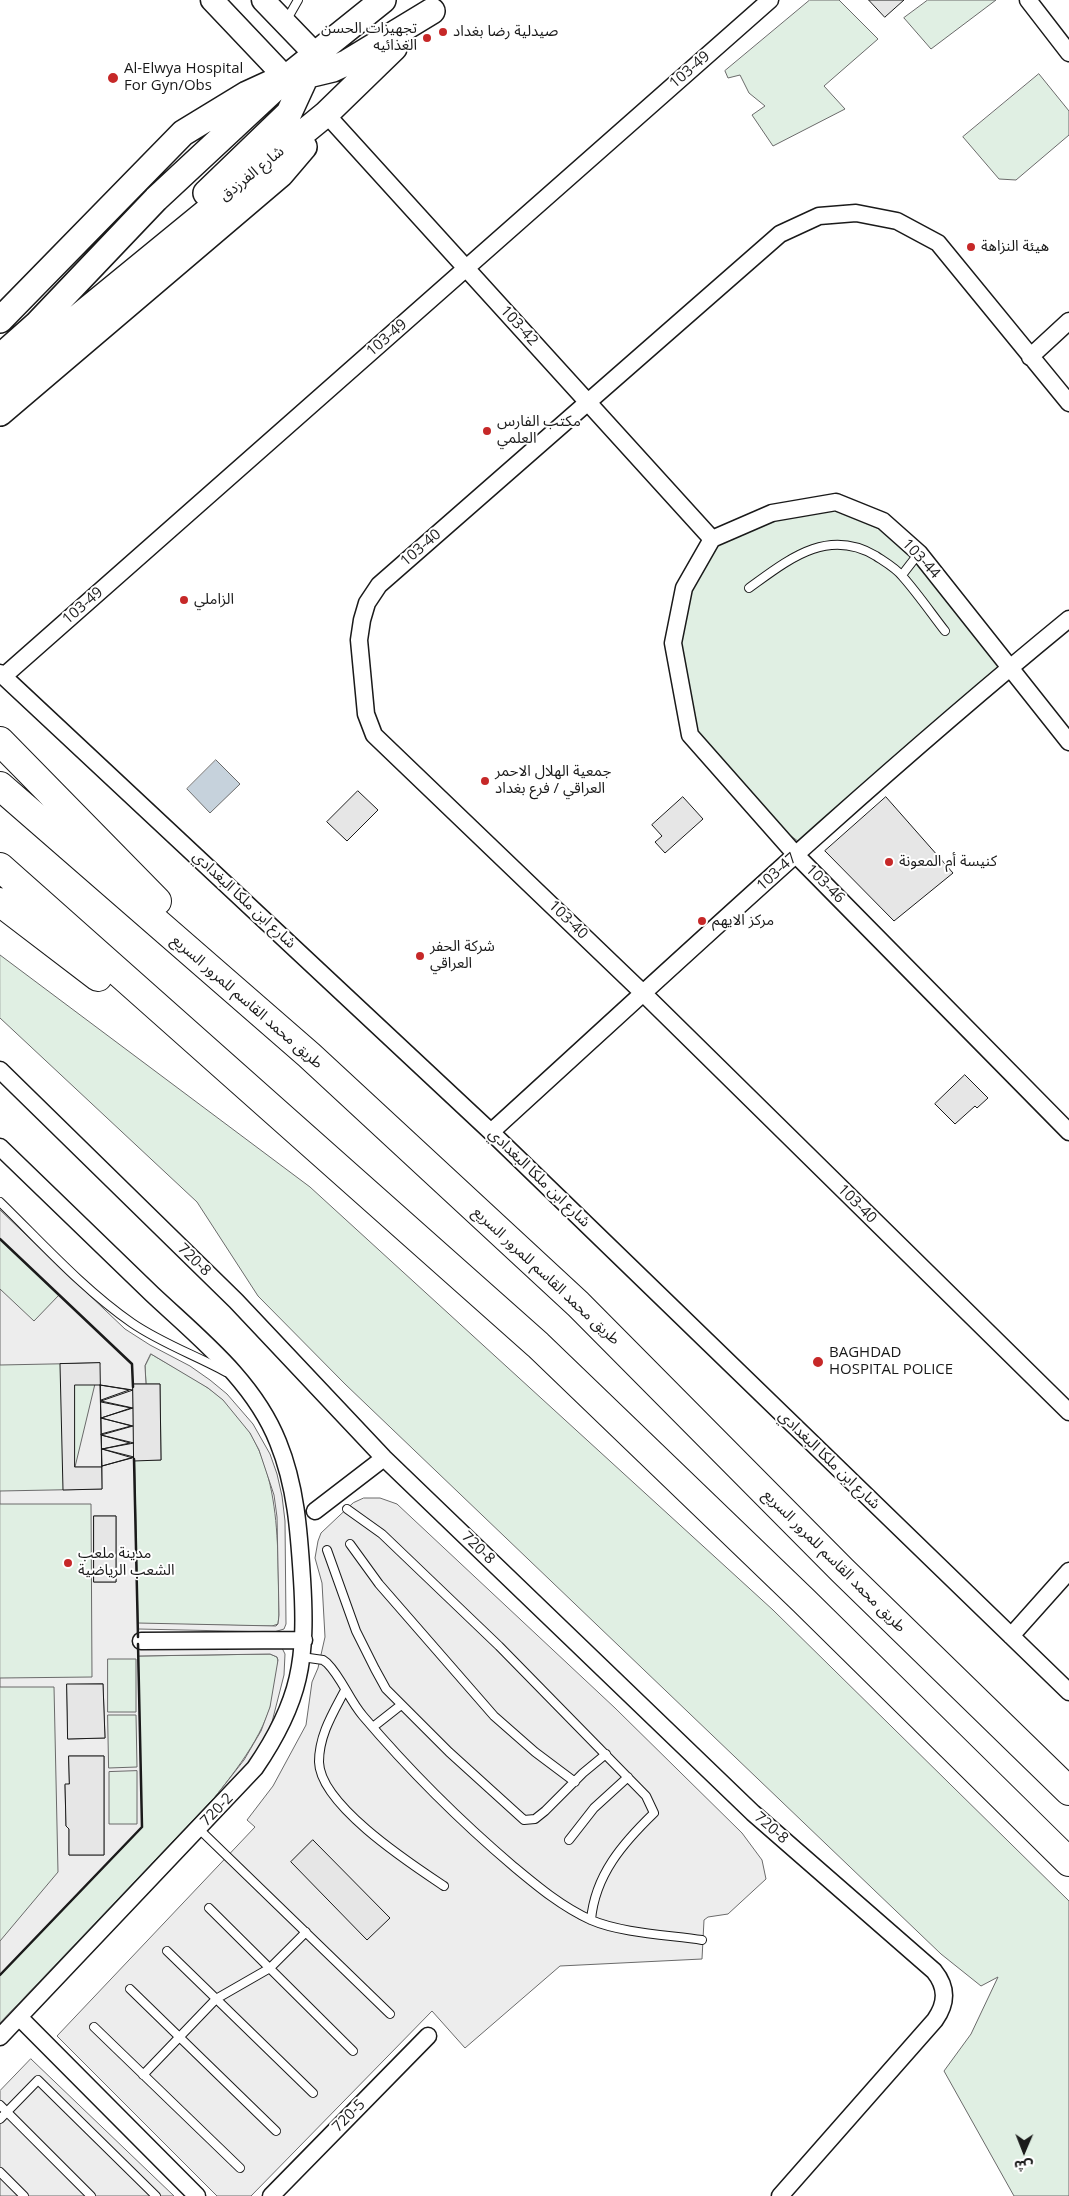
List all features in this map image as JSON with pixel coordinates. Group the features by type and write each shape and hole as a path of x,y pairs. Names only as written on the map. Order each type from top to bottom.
{"highway":[{"path":"0,741 309,1055"},
{"name":"طريق محمد القاسم للمرور السريع","path":"0,786 309,1055 578,1304 842,1570 1069,1791"},
{"path":"0,867 538,1345 804,1601 1069,1862"},
{"path":"0,902 268,1107"}],"main road":[{"path":"0,386 156,199 382,0"},
{"path":"0,320 183,133 247,94 303,69 333,69 364,55 439,5"},
{"name":"شارع الفرزدق","path":"44,331 322,117 439,5"},
{"path":"0,413 281,174 303,149 322,117"},
{"path":"0,357 44,331"}],"street":[{"path":"212,0 303,69"},
{"path":"263,0 285,23 303,69"},
{"name":"103-49","path":"2,674 770,0"},
{"path":"1028,0 1069,53"},
{"name":"103-42","path":"322,117 466,268 712,539"},
{"name":"103-40","path":"1069,403 938,243 897,221 856,213 819,216 780,234 378,585 367,603 362,620 360,640 362,692 366,714 374,735 644,993 1069,1412"},
{"path":"1030,357 1069,321"},
{"name":"103-44","path":"712,539 772,514 836,502 883,521 919,553 1069,742"},
{"name":"103-46","path":"712,539 684,588 673,643 690,735 796,855 1069,1132"},
{"name":"103-47","path":"491,1132 796,855 1010,667 1069,619"},
{"name":"شارع ابن ملكا البغدادي","path":"2,674 491,1132 1069,1692"},
{"name":"720-8","path":"0,1070 236,1301 384,1458 753,1813 941,1979 944,2001 941,2011 935,2020 780,2196"},
{"path":"0,1147 239,1379"},
{"name":"720-2","path":"0,2037 255,1768 272,1744 286,1717 296,1689 304,1640 298,1522 287,1466 278,1441 266,1418 239,1379"},
{"path":"315,1511 384,1458"},
{"path":"1011,1636 1069,1571"},
{"path":"142,1641 304,1640"},
{"path":"19,2017 197,2196"},
{"name":"720-5","path":"271,2196 428,2036"}],"lane":[{"path":"285,23 298,0"},
{"path":"749,588 782,564 805,552 822,546 841,543 866,550 902,575 945,631"},
{"path":"902,575 919,553"},
{"path":"0,1202 97,1295 132,1323 239,1379"},
{"path":"347,1509 382,1534 500,1646 646,1796 654,1813 626,1840 606,1872 597,1890 591,1920"},
{"path":"350,1544 379,1584 494,1716 535,1752 575,1782"},
{"path":"327,1550 356,1631 386,1688 401,1705 524,1820 536,1819 606,1754"},
{"path":"302,1657 323,1660 327,1663 354,1706 434,1793 497,1852 564,1905 591,1920 624,1928 702,1940"},
{"path":"345,1690 329,1720 321,1742 319,1764 325,1783 345,1810 411,1864 444,1886"},
{"path":"373,1727 401,1705"},
{"path":"569,1840 594,1808 628,1777"},
{"path":"199,1829 390,2014"},
{"path":"209,1908 354,2051"},
{"path":"143,2075 216,1998 270,1968 306,1932"},
{"path":"167,1951 312,2093"},
{"path":"130,1990 276,2131"},
{"path":"94,2027 240,2168"},
{"path":"0,2119 38,2080 156,2196"},
{"path":"0,2105 90,2196"},
{"path":"0,2172 24,2196"}],"green space":[{"path":"810,0 839,0 878,39 824,86 845,109 773,146 752,115 765,106 749,93 740,75 728,78 725,71"},
{"path":"928,0 996,0 931,49 904,18"},
{"path":"1039,74 1069,111 1069,135 1016,180 999,179 963,137"},
{"path":"829,495 919,553 1009,667 799,842 753,807 690,735 673,643 684,588 712,539"},
{"path":"0,955 310,1187 773,1610 1069,1901 1069,2196 1014,2196 944,2071 971,2034 998,1977 981,1986 941,1954 345,1384 258,1296 197,1202 0,1018"},
{"path":"0,1239 132,1364 134,1460 161,1460 160,1384 146,1384 145,1366 151,1354 213,1392 241,1420 256,1445 267,1471 273,1499 278,1557 279,1615 278,1624 272,1626 138,1624 138,1656 270,1654 277,1657 277,1676 269,1710 255,1741 215,1797 0,2023"}],"shaded area":[{"path":"216,760 240,784 210,813 187,789"},
{"path":"0,1210 125,1329 150,1345 190,1366 210,1380 227,1394 253,1424 270,1454 282,1496 285,1521 286,1624 284,1629 274,1632 138,1629 138,1649 282,1648 285,1654 284,1675 272,1722 259,1750 241,1776 0,2030 0,2023 160,1857 215,1797 244,1760 261,1731 270,1707 278,1660 277,1657 270,1654 138,1656 142,1827 0,1975 0,1941 58,1872 54,1687 0,1687 0,1678 92,1677 91,1504 0,1504 0,1491 102,1489 102,1467 75,1467 100,1363 0,1365 0,1289 34,1321 59,1295 0,1239","holes":["151,1354 208,1388 223,1400 250,1433 259,1450 274,1495 277,1517 279,1615 276,1626 138,1623 133,1384 146,1384 145,1366","94,1516 116,1516 116,1582 94,1582","108,1659 136,1659 136,1712 108,1712","103,1684 105,1738 68,1739 67,1685","108,1715 136,1715 137,1767 109,1768","69,1756 104,1756 104,1855 69,1855 65,1785 69,1784","137,1771 137,1824 109,1824 109,1772"]},
{"path":"364,1498 380,1498 397,1504 615,1708 742,1833 762,1860 766,1879 728,1914 708,1917 704,1920 702,1959 560,1966 465,2048 432,2011 251,2196 217,2196 57,2036 255,1827 247,1820 273,1786 306,1725 312,1682 318,1668 325,1637 322,1583 315,1558 318,1541 321,1533 339,1516 353,1503"},
{"path":"31,2059 174,2196 0,2196 0,2091"}],"building":[{"path":"869,0 904,0 885,17"},
{"path":"358,791 378,810 347,841 327,822"},
{"path":"683,797 703,819 665,853 655,842 662,836 652,825"},
{"name":"كنيسة أم المعونة","path":"886,797 953,873 894,921 825,851"},
{"path":"965,1075 988,1098 977,1108 975,1106 955,1124 935,1104"},
{"path":"100,1363 102,1489 63,1490 60,1364"},
{"path":"133,1384 160,1384 161,1460 134,1461"},
{"path":"75,1385 100,1385 102,1467 75,1467"},
{"path":"100,1385 133,1390 101,1401 129,1390"},
{"path":"101,1401 133,1408 101,1418 131,1408"},
{"path":"101,1418 133,1426 101,1435 131,1426"},
{"path":"101,1435 134,1443 102,1449 130,1443"},
{"path":"102,1449 134,1457 131,1458"},
{"path":"94,1516 116,1516 116,1582 94,1582"},
{"path":"67,1684 103,1684 105,1738 68,1739"},
{"path":"69,1756 104,1756 104,1855 69,1855 65,1784 69,1784"},
{"path":"313,1840 390,1918 367,1940 291,1862"}],"wall":[{"path":"0,1239 132,1364 133,1387"},
{"path":"134,1459 138,1637"},
{"path":"0,1975 142,1827 138,1644"}],"place":[{"name":"صيدلية رضا بغداد","path":"443,32"},
{"name":"تجهيزات الحسن الغذائيه","path":"427,38"},
{"name":"Al-Elwya Hospital For Gyn/Obs","path":"113,78"},
{"name":"هيئة النزاهة","path":"971,247"},
{"name":"مكتب الفارس العلمي","path":"487,431"},
{"name":"الزاملي","path":"184,600"},
{"name":"جمعية الهلال الاحمر العراقي / فرع بغداد","path":"485,781"},
{"name":"كنيسة أم المعونة","path":"889,862"},
{"name":"مركز الايهم","path":"702,921"},
{"name":"شركة الحفر العراقي","path":"420,956"},
{"name":"BAGHDAD HOSPITAL POLICE","path":"818,1362"},
{"name":"مدينة ملعب الشعب الرياضية","path":"68,1563"}]}
